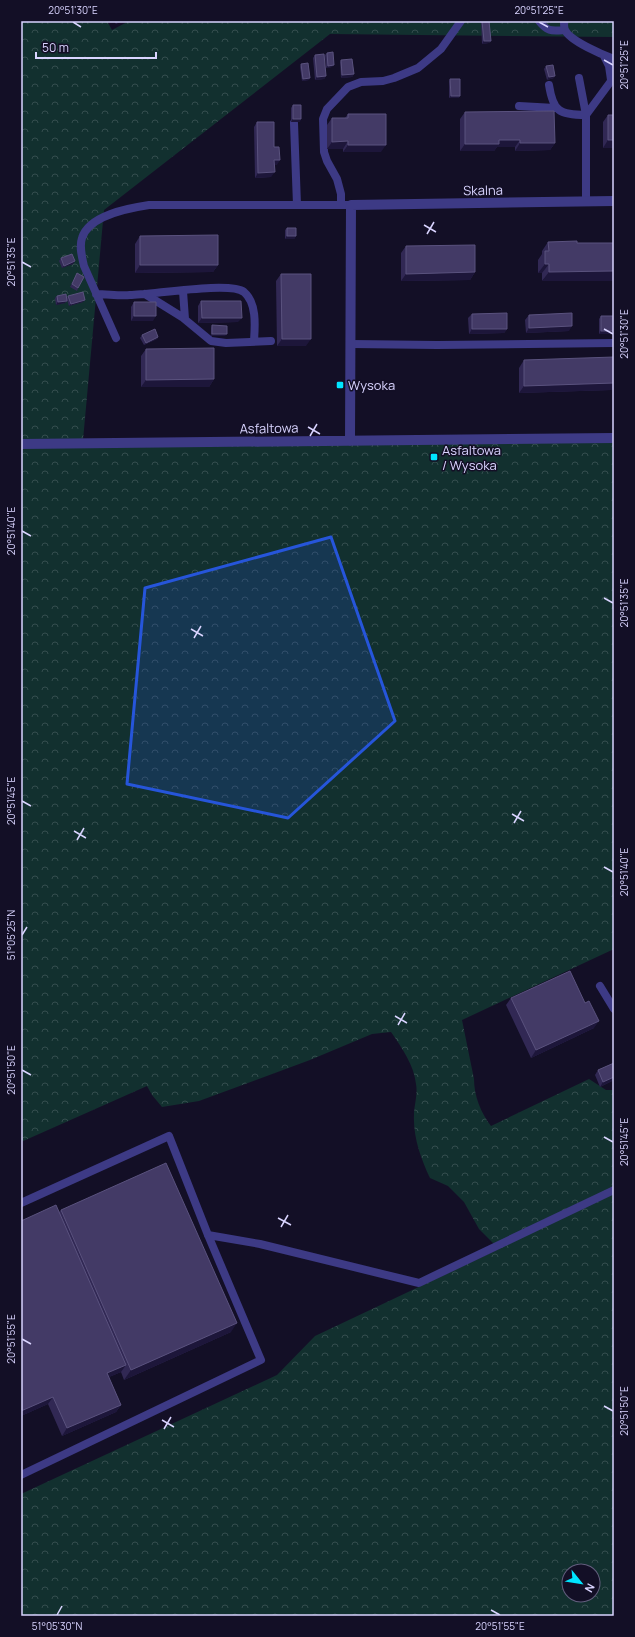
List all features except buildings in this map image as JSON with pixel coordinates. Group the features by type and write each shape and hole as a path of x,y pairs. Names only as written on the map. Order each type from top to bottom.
{"street":[{"name":"Skalna","path":"346,204 614,201"},
{"path":"346,204 351,344 350,441"},
{"name":"Asfaltowa","path":"21,444 614,438"}],"lane":[{"path":"116,338 84,266 81,254 82,237 92,224 112,213 128,208 149,205 346,204 341,194 337,179 327,161 324,152 323,119 327,109 348,87 361,82 383,81 418,68 441,49 461,21"},
{"path":"539,21 546,29 552,31 565,30"},
{"path":"564,21 565,30 568,34 589,49 614,59"},
{"path":"586,115 612,78 609,66 604,56"},
{"path":"579,78 586,115 586,202"},
{"path":"549,85 554,106 556,108"},
{"path":"519,106 556,108 566,114 586,115"},
{"path":"294,123 297,205"},
{"path":"96,294 130,296 232,288 244,292 256,316 254,341"},
{"path":"183,291 185,319"},
{"path":"144,294 185,319 211,341 226,343 271,341"},
{"path":"351,344 437,345 614,343"},
{"path":"600,986 614,1009"},
{"path":"21,1203 169,1136 208,1235 261,1360 21,1475"},
{"path":"208,1235 260,1244 419,1282 614,1190"}],"highlighted area":[{"path":"331,537 395,721 288,818 127,784 145,588"}],"green space":[{"path":"21,21 107,21 112,30 129,21 614,21 614,37 330,34 104,210 83,440 614,435 614,949 462,1020 477,1098 484,1116 491,1126 589,1079 606,1090 614,1090 614,1616 21,1616 21,1494 277,1375 315,1336 499,1249 479,1229 464,1202 448,1186 430,1178 416,1140 414,1115 417,1092 415,1077 407,1057 391,1032 372,1034 310,1060 199,1101 162,1107 147,1086 21,1142"}],"place":[{"name":"Wysoka","path":"340,385"},
{"name":"Asfaltowa / Wysoka","path":"434,457"}]}
